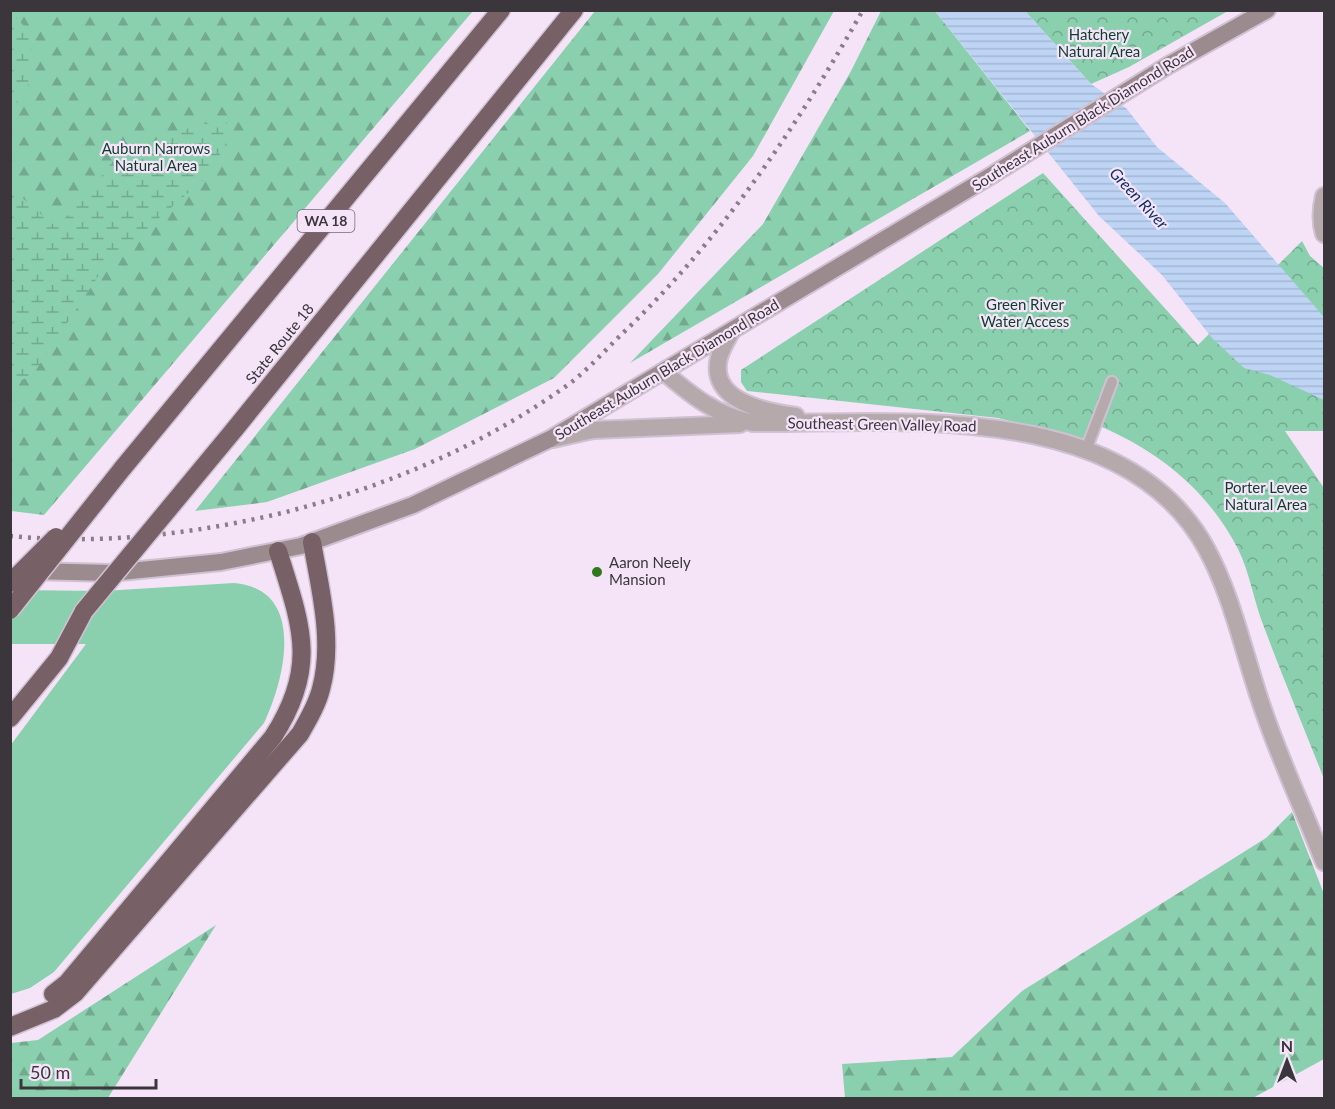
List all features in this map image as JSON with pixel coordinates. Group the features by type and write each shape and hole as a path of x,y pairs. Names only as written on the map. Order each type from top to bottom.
{"highway":[{"name":"WA 18","path":"10,609 122,469 501,10"},
{"name":"State Route 18","path":"50,659 84,611 234,430 574,10"},
{"path":"10,583 122,469"},
{"path":"10,1027 54,1010 82,985 300,734 322,687 326,650 325,626 312,542"},
{"path":"10,1016 44,1001 67,983 265,746 285,718 295,698 303,659 298,617 278,551"},
{"path":"10,698 50,659"},
{"path":"10,718 50,659"}],"main road":[{"name":"Southeast Auburn Black Diamond Road","path":"10,570 110,573 221,562 312,542 413,505 550,439 992,176 1167,66 1267,10"}],"street":[{"path":"1324,196 1321,207 1324,234"},
{"path":"731,332 719,359 719,373 726,391 743,404 786,414 844,423"},
{"name":"Southeast Green Valley Road","path":"664,372 710,409 729,418 753,423 972,426 1050,439 1086,450 1117,463 1146,480 1190,522 1206,548 1219,576 1265,716 1324,862"},
{"path":"550,439 593,430 753,423"}],"lane":[{"path":"1086,450 1112,382"}],"green space":[{"name":"Auburn Narrows Natural Area","path":"11,11 473,11 44,515 11,511"},
{"path":"595,11 834,11 753,156 658,274 554,378 415,449 267,502 195,511"},
{"path":"881,11 935,11 1030,131 630,363 763,224 851,71"},
{"name":"Hatchery Natural Area","path":"1025,11 1228,11 1129,67 1091,84"},
{"path":"11,12 33,36 28,85 11,113"},
{"path":"226,118 230,135 210,174 107,263 32,376 11,384 11,188 56,227 84,199 116,157 175,132"},
{"name":"Green River Water Access","path":"1043,173 1198,345 1302,241 1310,256 1324,268 1324,431 1285,431 1324,488 1324,779 1264,627 1238,549 1226,528 1197,492 1181,476 1144,449 1102,427 1088,440 998,418 747,391 741,382 741,370"},
{"path":"234,583 257,589 272,601 281,618 284,639 283,661 272,705 264,723 54,972 30,988 11,994 10,746 86,644 11,644 11,590 103,591"},
{"path":"1292,812 1324,894 1324,1059 1253,1098 845,1098 842,1064 952,1057 1022,991 1266,838"},
{"path":"216,925 108,1098 11,1098 11,1043 38,1040"}],"water":[{"name":"Green River","path":"935,11 1025,11 1091,84 1126,108 1157,147 1225,203 1324,317 1324,400 1270,375 1244,368 1212,338 1162,275 1099,216"}],"railway":[{"path":"10,536 79,539 147,536 215,527 282,513 358,491 395,477 432,462 502,427 569,384 660,296 693,259 725,220 784,139 863,10"}],"place":[{"name":"Aaron Neely Mansion","path":"597,572"}],"park label":[{"name":"Porter Levee Natural Area","path":"1266,496"}]}
